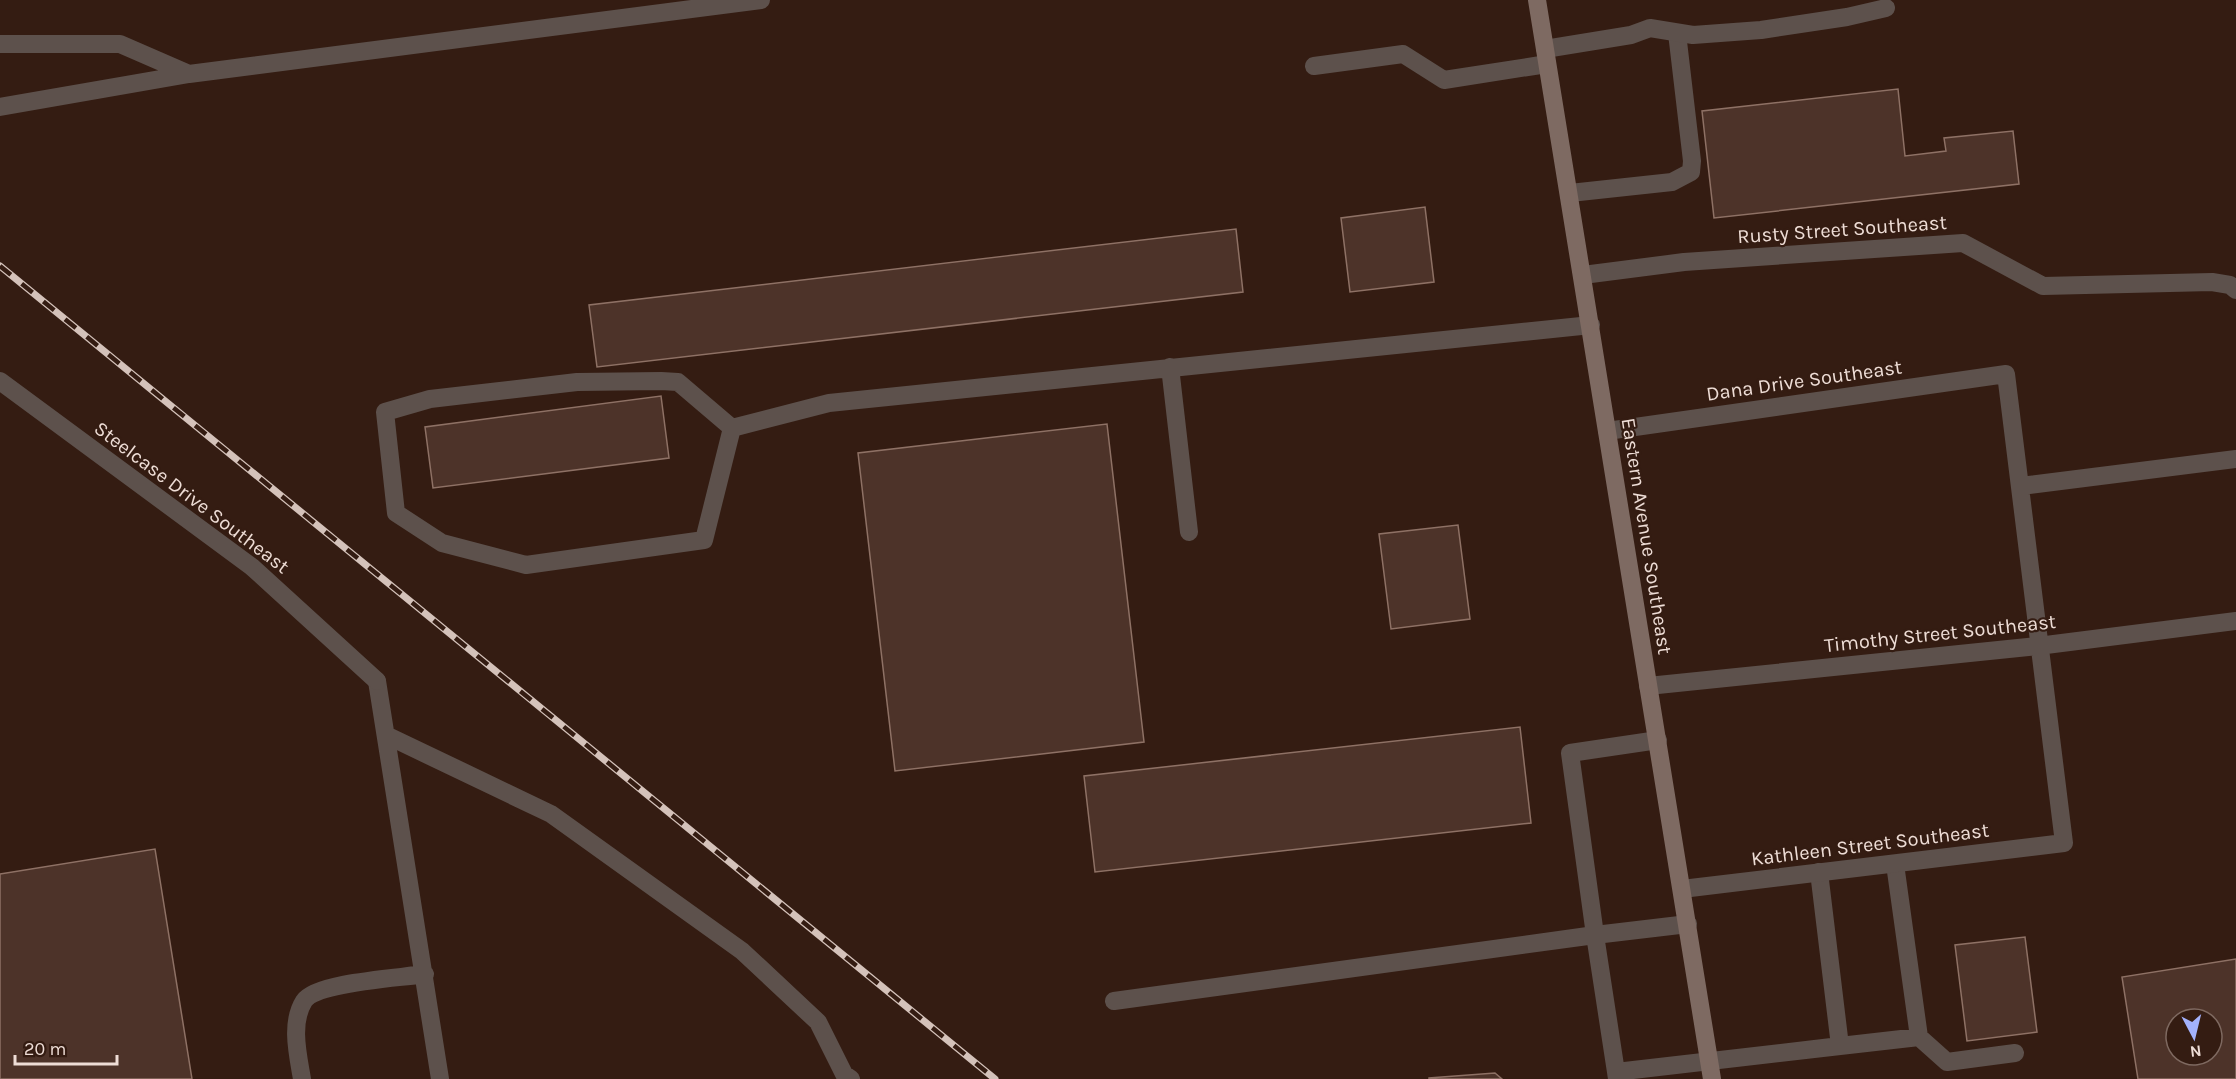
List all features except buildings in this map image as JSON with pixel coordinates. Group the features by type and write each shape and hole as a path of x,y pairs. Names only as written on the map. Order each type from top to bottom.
{"main road":[{"name":"Eastern Avenue Southeast","path":"1536,0 1570,194 1710,1070"}],"street":[{"path":"0,107 189,74 761,0"},
{"path":"1314,66 1403,54 1444,80 1631,35 1650,28 1693,35 1761,30 1847,17 1886,8"},
{"path":"1570,194 1672,182 1691,172 1692,161 1677,33"},
{"path":"0,44 120,44 189,74"},
{"name":"Rusty Street Southeast","path":"1583,275 1684,262 1963,243 2043,286 2212,282 2230,285 2236,290"},
{"path":"732,428 829,404 1591,325"},
{"path":"1170,367 1189,532"},
{"name":"Dana Drive Southeast","path":"1607,431 2006,374 2021,486"},
{"name":"Steelcase Drive Southeast","path":"0,381 252,567 377,681 386,735"},
{"path":"661,381 678,382 732,428 704,540 526,565 442,543 396,513 385,412 430,399 577,382 661,381"},
{"path":"2038,646 2021,486 2236,459"},
{"name":"Timothy Street Southeast","path":"1648,686 2038,646 2236,621"},
{"name":"Kathleen Street Southeast","path":"1682,889 2064,843 2038,646"},
{"path":"386,735 440,1079"},
{"path":"386,735 552,814 742,951 818,1022 844,1074 851,1079"},
{"path":"1658,740 1570,753 1617,1075 1710,1070 1840,1046 1919,1037"},
{"path":"1895,864 1919,1037 1947,1062 2015,1053"},
{"path":"1819,872 1840,1046"},
{"path":"1114,1001 1688,924"},
{"path":"302,1079 296,1041 298,1015 304,999 324,988 425,974"}],"railway":[{"path":"0,266 995,1079"}]}
